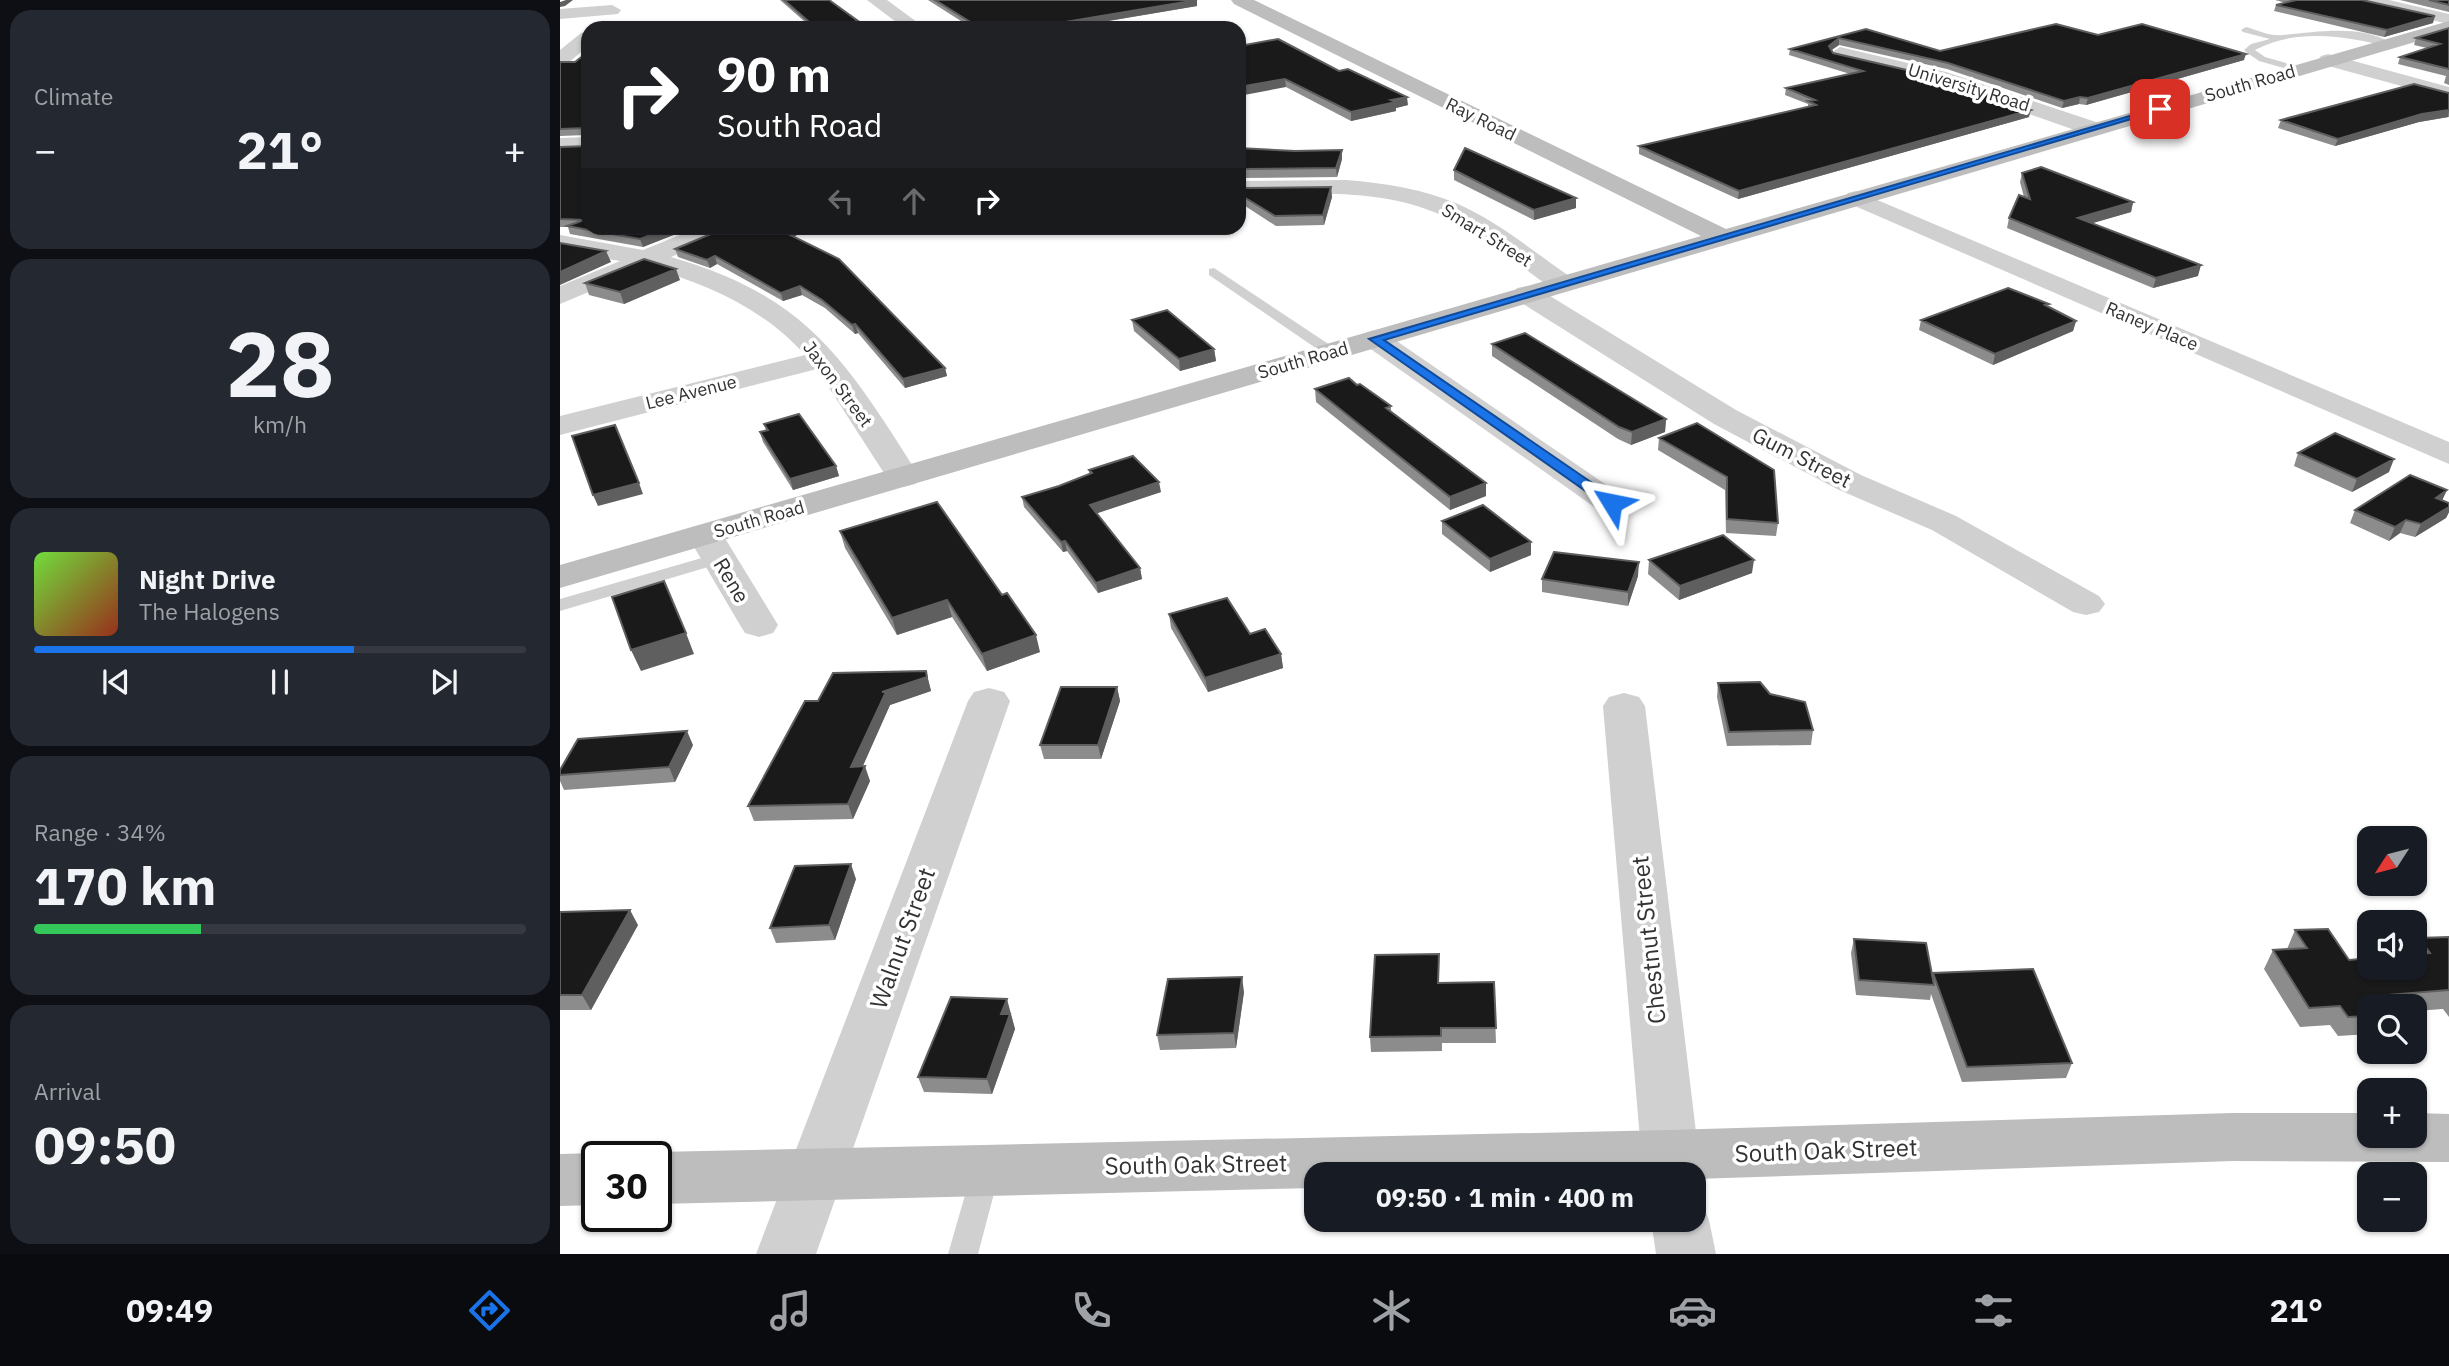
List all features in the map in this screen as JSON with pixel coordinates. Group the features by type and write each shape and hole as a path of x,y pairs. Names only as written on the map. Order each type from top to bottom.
{"street":[{"path":"876,0 906,21"},
{"name":"Ray Road","path":"1240,0 1723,237"},
{"path":"2367,0 2449,19"},
{"path":"560,14 614,5"},
{"path":"603,21 614,5"},
{"name":"South Road","path":"560,577 712,546 903,477 2449,26"},
{"path":"560,60 581,43"},
{"name":"University Road","path":"1840,53 1939,76 2094,129"},
{"path":"560,60 581,60"},
{"path":"2328,60 2449,93"},
{"path":"560,145 581,144"},
{"name":"Smart Street","path":"1246,188 1360,188 1408,195 1433,202 1454,212 1563,284"},
{"name":"Raney Place","path":"1856,198 2449,454"},
{"path":"560,275 698,235"},
{"name":"Jaxon Street","path":"560,243 630,255 719,283 762,304 789,323 823,359 903,477"},
{"path":"560,296 632,266 630,255"},
{"name":"Gum Street","path":"1527,294 1726,417 1849,482 1944,523 2085,604"},
{"path":"1375,339 1612,503"},
{"name":"Lee Avenue","path":"560,426 823,359"},
{"name":"Rene","path":"712,546 759,625"},
{"name":"Walnut Street","path":"786,1254 989,701"},
{"name":"Chestnut Street","path":"1624,706 1671,1162"},
{"name":"South Oak Street","path":"1706,1162 2233,1136 2449,1138"},
{"name":"South Oak Street","path":"672,1178 986,1168 1304,1166"},
{"path":"560,1180 581,1179"},
{"path":"1682,1232 1686,1254"}],"lane":[{"path":"2246,30 2279,39"},
{"path":"2298,69 2250,53 2250,48 2309,31 2325,31 2386,43"},
{"path":"1214,272 1331,352"},
{"path":"560,605 712,546"},
{"path":"963,1254 986,1168"}],"building":[{"path":"784,0 829,0 858,21 808,21"},
{"path":"935,0 1197,0 1071,21 969,21"},
{"path":"2296,0 2362,0 2435,16 2387,30 2276,5"},
{"path":"2429,0 2449,0 2449,5"},
{"path":"2056,24 2098,35 2142,24 2246,54 2088,98 2064,101 1948,63 1839,38 1829,46 1833,53 1933,76 2031,110 1739,191 1639,146 1816,105 1808,101 1815,100 1786,88 1863,71 1790,49 1866,29 1940,51"},
{"path":"2449,28 2449,69 2400,57 2440,44 2416,38"},
{"path":"1278,39 1339,71 1348,69 1407,97 1351,112 1285,79 1246,86 1246,45"},
{"path":"581,57 581,128 560,129 560,62 575,62"},
{"path":"2414,84 2449,93 2449,110 2422,114 2338,139 2281,120"},
{"path":"581,146 581,220 560,219 560,147"},
{"path":"1246,148 1342,150 1336,168 1246,169"},
{"path":"1465,148 1576,198 1534,210 1454,170"},
{"path":"2041,167 2133,202 2078,218 2201,265 2156,278 2009,218 2019,195 2030,199 2022,173"},
{"path":"1331,187 1323,215 1275,216 1246,198 1246,188"},
{"path":"581,221 581,228 567,226"},
{"path":"618,235 651,235 640,239"},
{"path":"708,235 790,235 839,259 945,368 903,379 855,324 852,325 800,286 781,293 715,256 707,260 675,249"},
{"path":"560,243 606,251 560,272"},
{"path":"644,259 676,269 620,292 585,283"},
{"path":"2008,288 2049,304 2045,305 2076,321 1995,354 1921,320"},
{"path":"1167,310 1214,349 1179,359 1132,320"},
{"path":"1525,333 1666,419 1632,432 1619,427 1492,344"},
{"path":"1349,378 1391,406 1386,408 1486,483 1450,497 1315,389"},
{"path":"799,414 836,466 790,479 760,432 768,430 764,424"},
{"path":"1697,423 1774,470 1778,523 1727,519 1727,477 1659,438"},
{"path":"615,425 639,483 593,495 572,436"},
{"path":"2335,433 2394,459 2357,479 2298,453"},
{"path":"1133,456 1159,482 1090,505 1140,568 1096,583 1065,541 1061,542 1022,497 1059,486 1092,473 1089,470"},
{"path":"2410,475 2447,490 2436,498 2449,503 2449,507 2421,524 2406,520 2395,527 2355,510"},
{"path":"937,502 1002,595 1007,593 1036,635 982,654 947,600 892,618 840,531"},
{"path":"1483,505 1531,542 1490,559 1442,521"},
{"path":"1723,535 1754,560 1680,586 1649,560"},
{"path":"1554,552 1639,562 1628,592 1542,579"},
{"path":"664,581 686,633 631,650 612,597"},
{"path":"1227,598 1250,634 1265,629 1281,654 1205,678 1169,614"},
{"path":"926,671 927,677 882,692 886,692 851,767 865,766 848,804 748,806 805,701 818,701 833,673"},
{"path":"1760,682 1770,694 1805,702 1813,730 1729,732 1718,683"},
{"path":"1061,687 1117,687 1098,745 1040,745"},
{"path":"687,731 669,767 560,775 560,770 578,739"},
{"path":"851,864 829,925 770,928 795,866"},
{"path":"630,910 582,995 560,995 560,912"},
{"path":"2328,929 2349,960 2357,959 2357,980 2427,980 2427,953 2430,953 2427,949 2427,938 2449,937 2449,990 2357,994 2357,1017 2348,1017 2340,1006 2309,1008 2273,950 2307,948 2295,930"},
{"path":"1854,939 1926,943 1934,985 1859,980"},
{"path":"1439,954 1438,983 1494,982 1496,1028 1441,1028 1441,1036 1370,1037 1375,955"},
{"path":"2033,969 2072,1063 1967,1067 1933,973"},
{"path":"1242,977 1234,1033 1157,1035 1168,979"},
{"path":"951,997 1007,999 1001,1014 1010,1014 987,1079 918,1077"}],"route":[{"path":"1612,503 1375,339 2160,109"}]}
